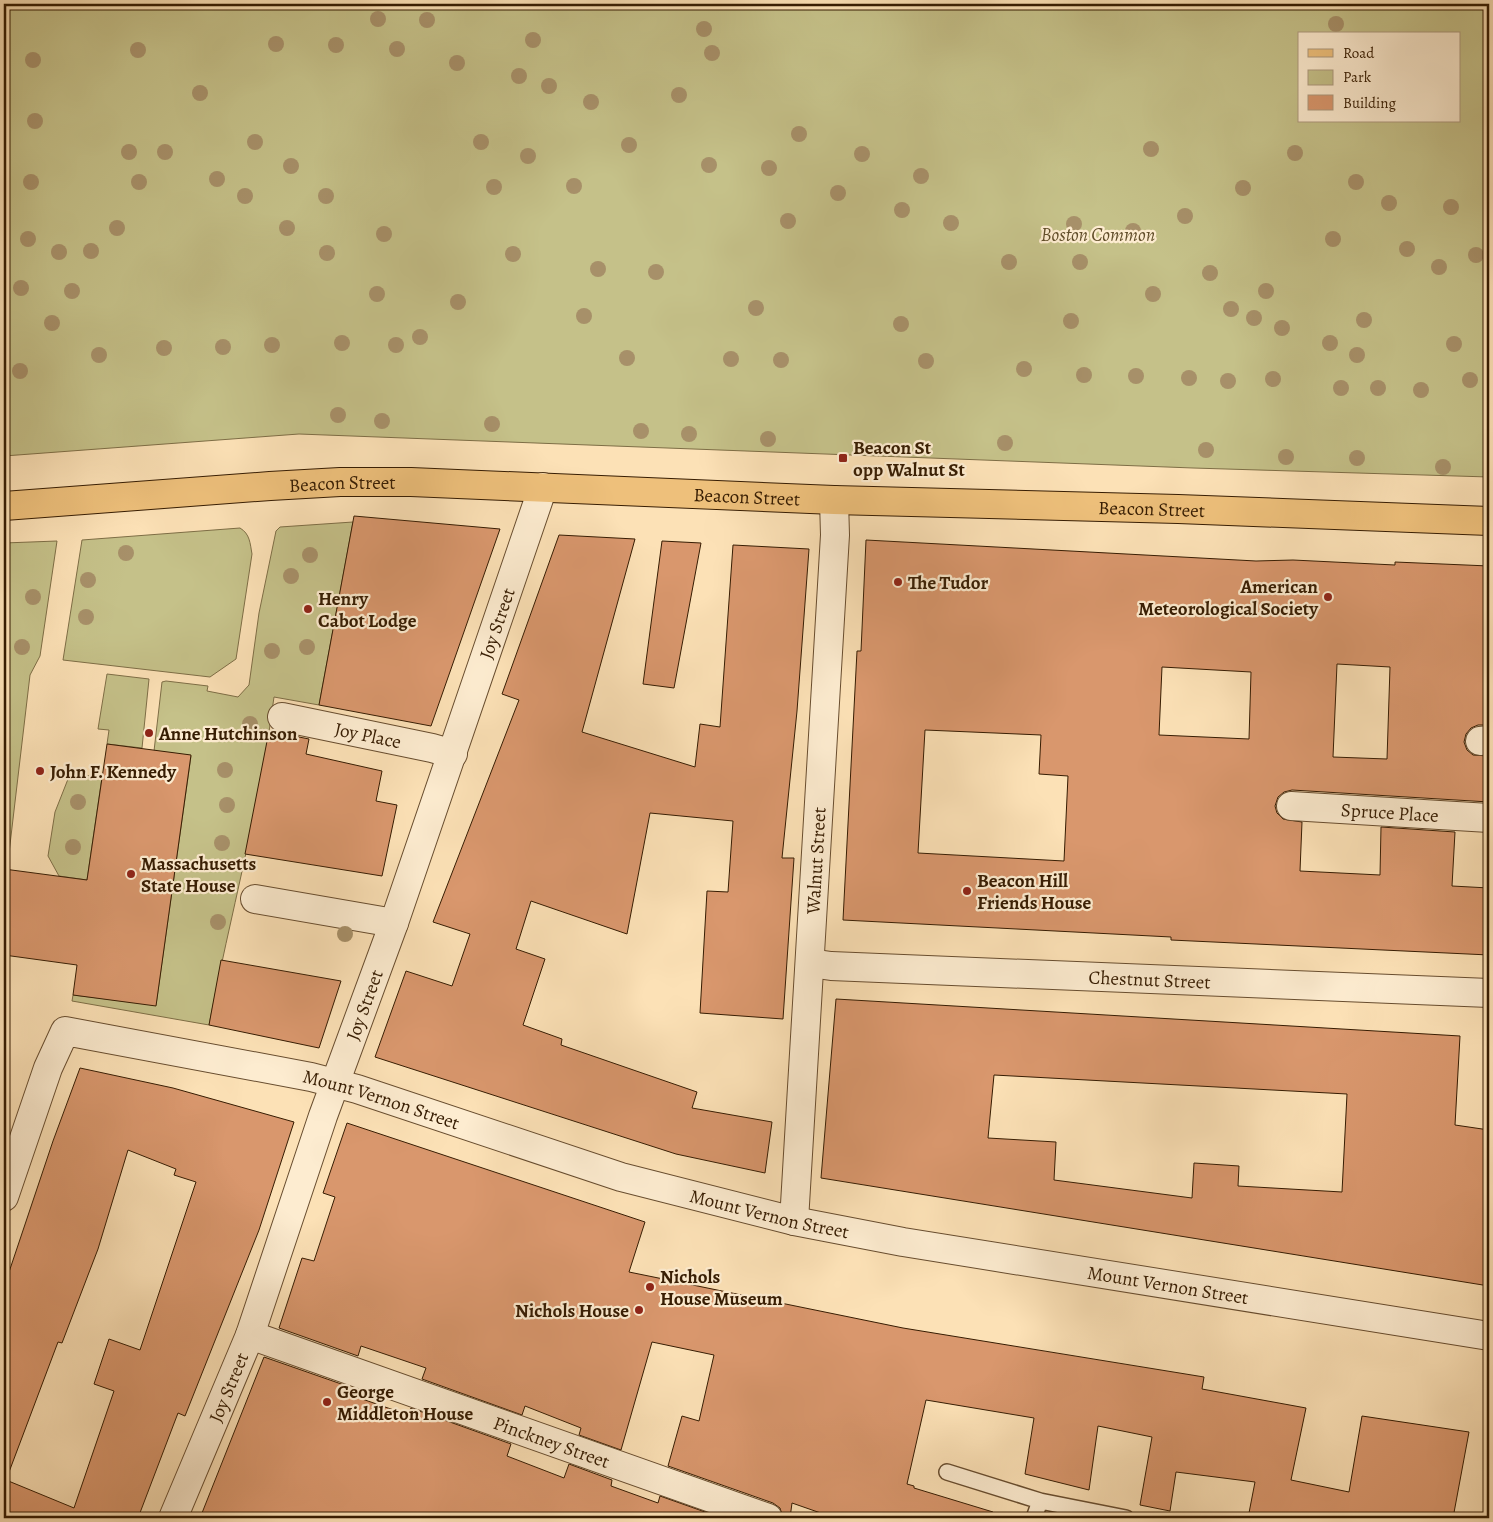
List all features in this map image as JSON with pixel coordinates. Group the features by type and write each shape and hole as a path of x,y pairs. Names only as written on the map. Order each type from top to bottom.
{"main road":[{"name":"Beacon Street","path":"4,506 270,486 340,482 411,482 834,500 1489,521"}],"street":[{"name":"Joy Street","path":"174,1518 250,1335 334,1084 394,923 544,487"},
{"name":"Walnut Street","path":"794,1221 834,544 834,500"},
{"name":"Joy Place","path":"282,716 453,754"},
{"name":"Spruce Place","path":"1291,806 1489,818"},
{"path":"255,899 394,923"},
{"name":"Chestnut Street","path":"810,963 841,966 1489,994"},
{"name":"Mount Vernon Street","path":"4,1197 48,1068 65,1031 310,1077 357,1089 621,1177 794,1221 913,1243 1489,1336"},
{"name":"Pinckney Street","path":"250,1335 768,1518"}],"lane":[{"path":"947,1472 1040,1501 1126,1518"},
{"path":"1034,1518 1040,1501"}],"green space":[{"name":"Boston Common","path":"4,4 1489,4 1489,477 1193,468 299,434 4,456"},
{"path":"353,522 319,705 274,697 253,821 209,1025 72,1001 73,995 156,1005 191,756 154,751 162,682 208,686 207,691 238,697 249,685 259,613 276,531 280,527"},
{"path":"240,528 248,536 252,554 236,659 210,677 63,660 82,540"},
{"path":"57,541 40,656 30,675 9,853 4,856 4,543"},
{"path":"107,674 149,679 142,748 107,744 109,730 98,729"},
{"path":"70,774 102,777 87,880 59,876 48,856 55,812"}],"building":[{"path":"354,516 500,529 431,726 319,705"},
{"path":"559,535 635,539 582,732 695,767 700,724 720,727 733,545 809,549 797,711 782,858 794,858 783,1019 700,1013 707,891 728,892 733,821 650,813 627,934 531,901 516,949 545,959 523,1025 562,1039 561,1045 697,1092 692,1108 772,1122 765,1173 676,1154 375,1057 406,971 452,986 470,934 433,922 519,700 502,694"},
{"path":"866,540 1256,561 1293,560 1395,565 1395,562 1489,566 1489,725 1478,725 1471,728 1466,734 1464,742 1467,750 1473,755 1489,756 1489,802 1292,790 1284,792 1278,797 1275,806 1277,813 1283,819 1302,822 1300,871 1380,875 1381,827 1455,832 1452,886 1489,888 1489,955 1171,940 1171,937 843,920 857,651 861,651","holes":["1337,664 1390,667 1387,759 1333,757","1162,667 1251,672 1249,739 1159,735","925,730 1041,735 1039,774 1068,776 1064,861 918,853"]},
{"path":"662,541 701,543 674,688 643,684"},
{"path":"269,731 309,739 306,754 382,771 376,801 397,805 382,876 245,854"},
{"name":"Massachusetts State House","path":"107,744 191,755 156,1006 73,995 77,965 4,955 4,869 87,880"},
{"path":"221,960 341,981 319,1048 209,1025"},
{"path":"836,999 1460,1036 1455,1125 1489,1130 1489,1286 821,1178","holes":["994,1075 1347,1094 1342,1192 1238,1186 1239,1166 1194,1163 1192,1198 1054,1180 1056,1142 988,1138"]},
{"path":"80,1068 173,1088 294,1122 259,1230 185,1416 178,1413 138,1518 4,1518 4,1287 53,1141","holes":["128,1150 176,1169 174,1175 196,1182 140,1350 109,1339 94,1384 114,1391 74,1508 6,1480 58,1342 62,1343 98,1249"]},
{"path":"347,1123 645,1222 629,1272 903,1328 1204,1377 1202,1389 1306,1408 1291,1480 1349,1492 1362,1416 1469,1432 1453,1518 1248,1518 1255,1482 1176,1472 1170,1511 1140,1505 1152,1437 1098,1426 1089,1490 1025,1474 1034,1418 926,1400 907,1484 914,1486 914,1488 993,1512 992,1518 835,1518 792,1503 790,1518 783,1518 780,1508 773,1503 668,1466 682,1416 699,1421 714,1355 652,1342 621,1450 579,1435 581,1428 525,1406 522,1415 422,1379 426,1368 361,1346 358,1356 279,1328 302,1258 314,1261 335,1197 323,1193"},
{"path":"264,1357 347,1386 345,1393 408,1415 411,1408 511,1444 507,1456 564,1478 569,1464 612,1480 611,1486 658,1503 660,1496 722,1518 200,1518"}],"place":[{"name":"Beacon St opp Walnut St","path":"843,458"},
{"name":"The Tudor","path":"898,582"},
{"name":"American Meteorological Society","path":"1328,597"},
{"name":"Henry Cabot Lodge","path":"308,609"},
{"name":"Anne Hutchinson","path":"149,733"},
{"name":"John F. Kennedy","path":"40,771"},
{"name":"Massachusetts State House","path":"131,874"},
{"name":"Beacon Hill Friends House","path":"967,891"},
{"name":"Nichols House Museum","path":"650,1287"},
{"name":"Nichols House","path":"639,1310"},
{"name":"George Middleton House","path":"327,1402"}]}
